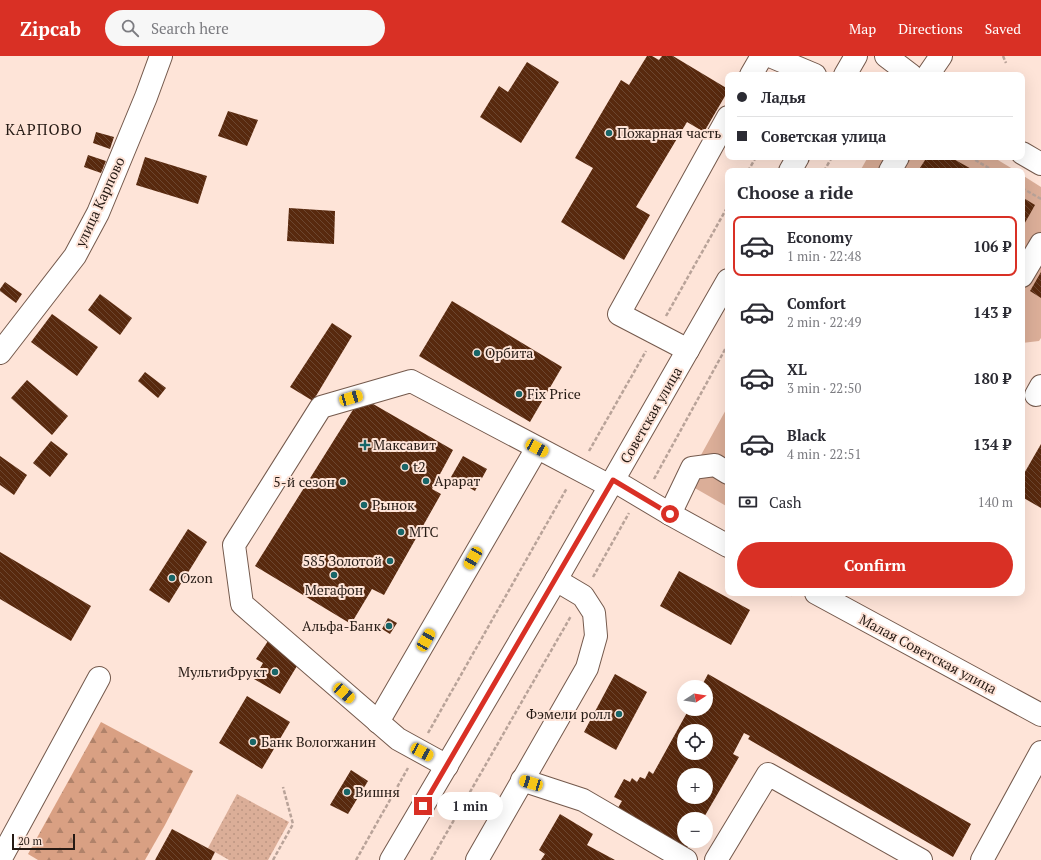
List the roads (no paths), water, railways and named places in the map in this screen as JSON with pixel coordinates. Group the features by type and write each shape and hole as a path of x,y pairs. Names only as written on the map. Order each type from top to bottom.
{"street":[{"name":"улица Карпово","path":"0,353 75,256 98,213 146,97 161,56"},
{"path":"753,72 762,56"},
{"path":"770,56 808,72"},
{"path":"847,72 856,56"},
{"path":"886,56 907,72"},
{"path":"930,72 941,56"},
{"path":"688,350 619,314 725,122"},
{"path":"1025,155 1041,164"},
{"path":"1025,271 1041,244"},
{"name":"Советская улица","path":"391,860 556,580 725,285"},
{"path":"447,766 398,739 242,604 234,545 321,407 411,381 537,448 612,483 725,544"},
{"path":"378,722 537,448"},
{"path":"670,514 692,468 715,465 725,471"},
{"path":"477,860 587,668 596,636 594,614 582,596 556,580"},
{"name":"Малая Советская улица","path":"808,596 1041,715"},
{"path":"0,860 99,678"},
{"path":"982,860 1041,752"},
{"path":"716,860 768,774 921,860"},
{"path":"522,780 582,800 686,860"}],"place":[{"name":"Пожарная часть","path":"609,133"},
{"name":"Орбита","path":"477,353"},
{"name":"Fix Price","path":"519,394"},
{"name":"Максавит","path":"365,445"},
{"name":"t2","path":"405,467"},
{"name":"Арарат","path":"426,481"},
{"name":"5-й сезон","path":"343,482"},
{"name":"Рынок","path":"364,505"},
{"name":"МТС","path":"401,532"},
{"name":"585 Золотой","path":"390,561"},
{"name":"Мегафон","path":"334,575"},
{"name":"Ozon","path":"172,578"},
{"name":"Альфа-Банк","path":"389,626"},
{"name":"МультиФрукт","path":"275,672"},
{"name":"Фэмели ролл","path":"619,714"},
{"name":"Банк Вологжанин","path":"253,742"},
{"name":"Вишня","path":"347,792"}],"district":[{"name":"КАРПОВО","path":"44,130"}]}
